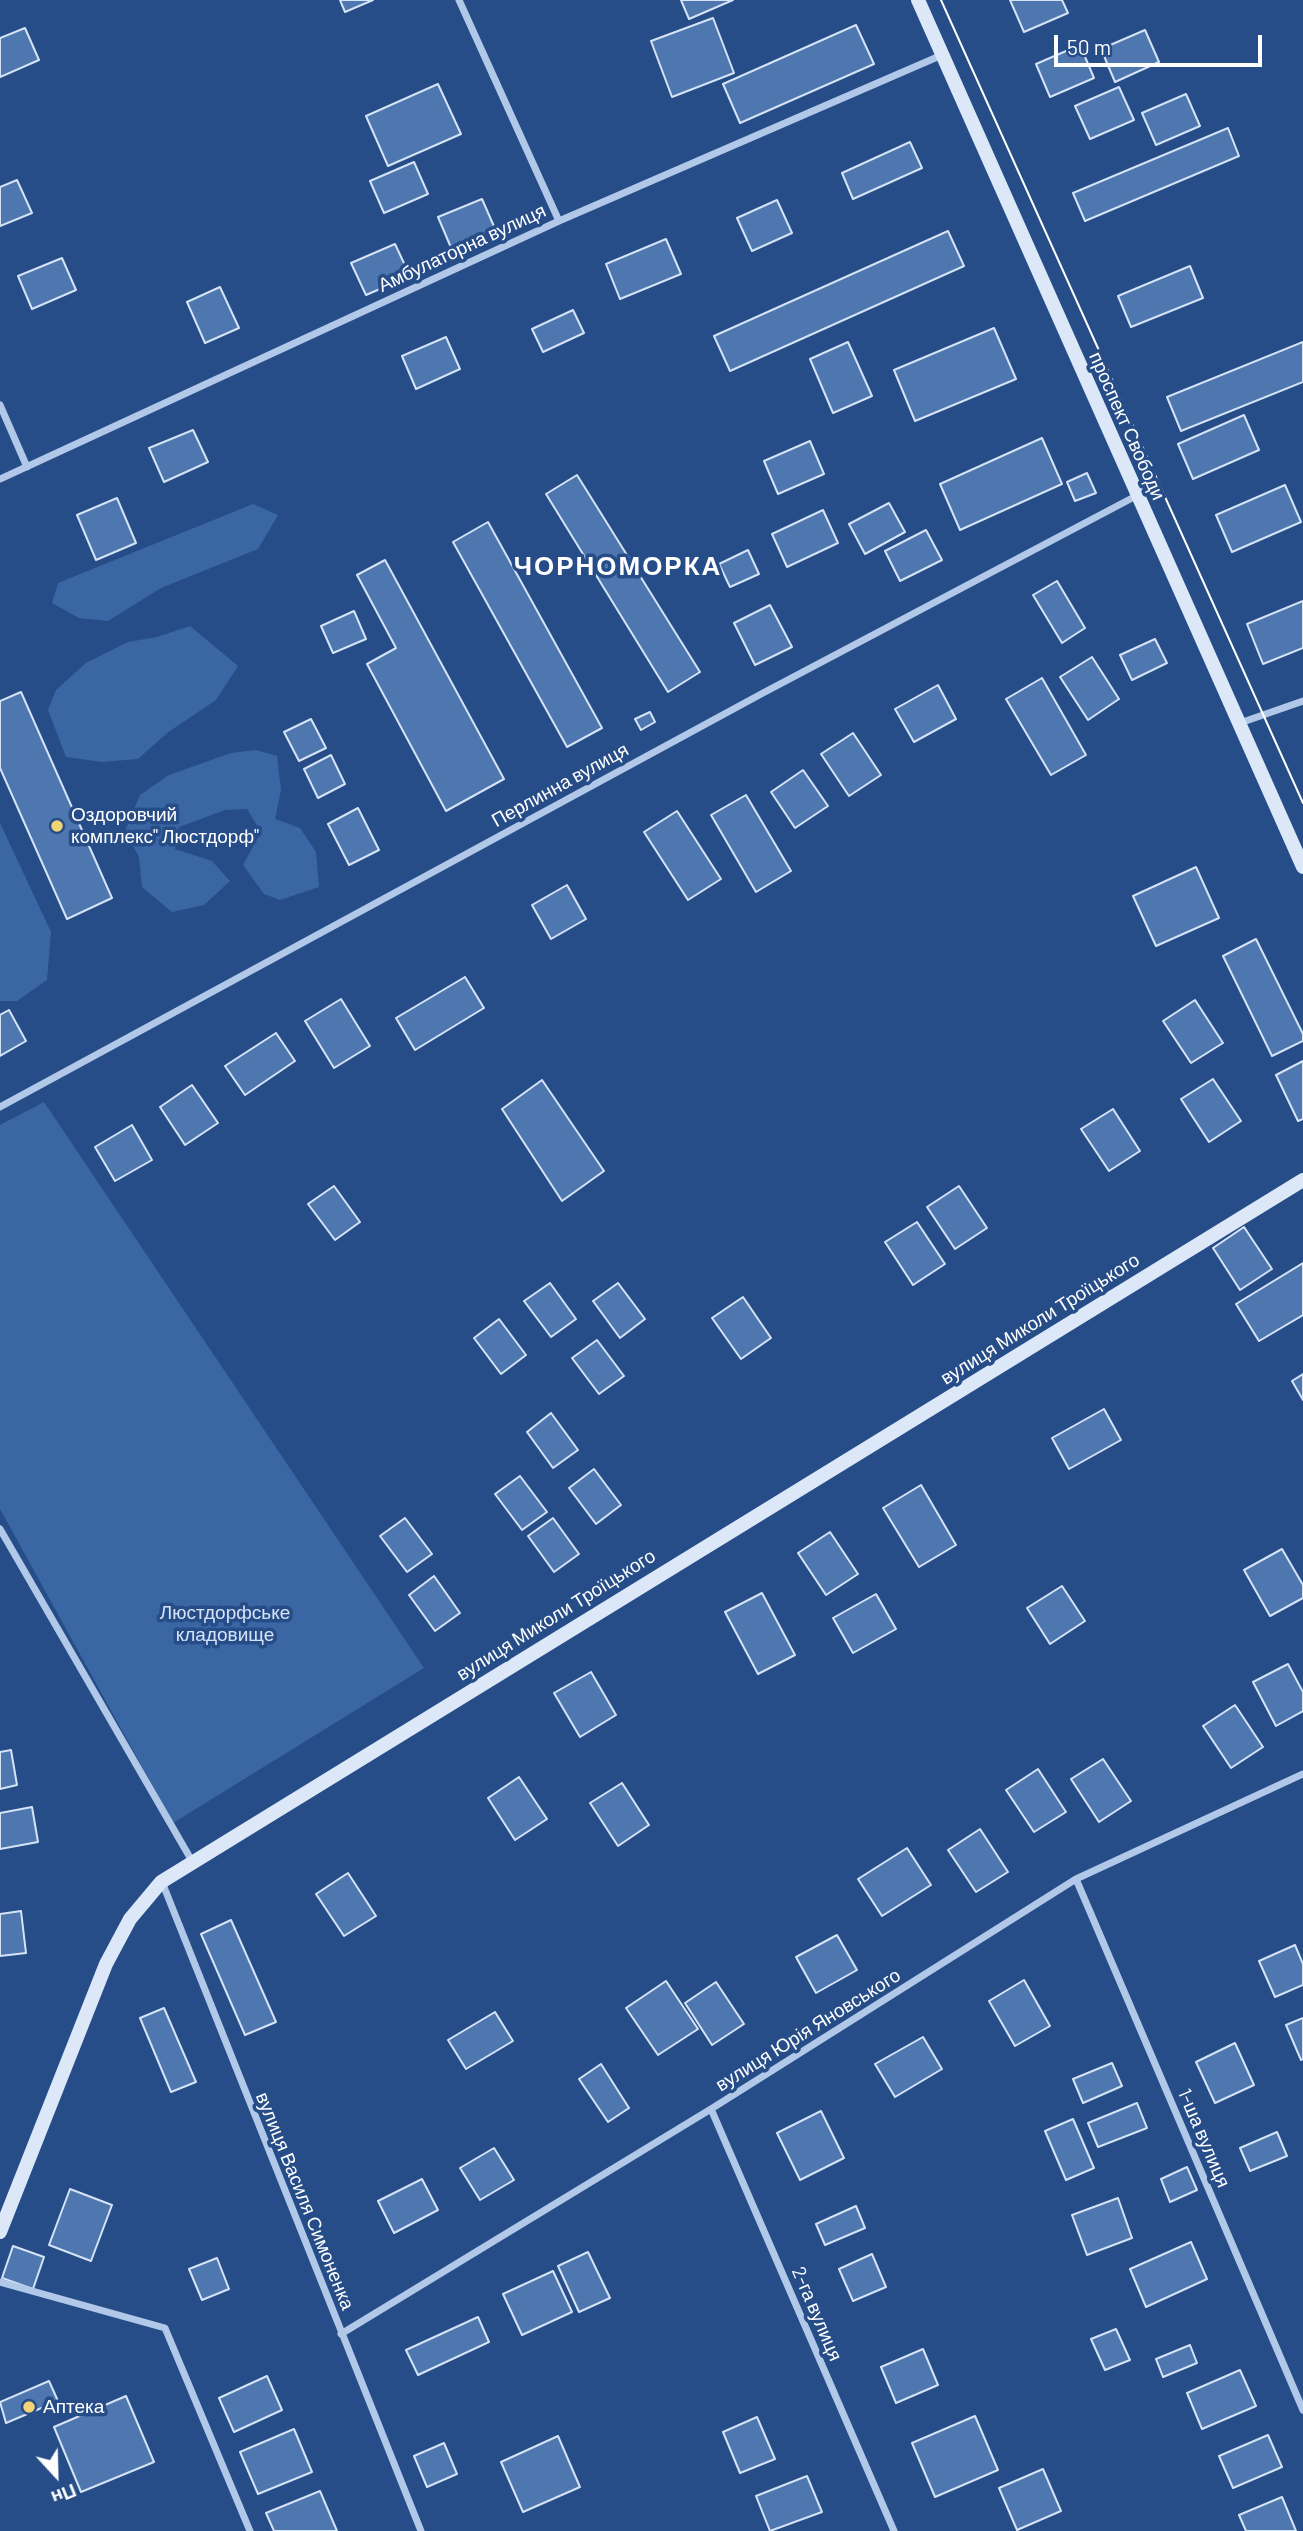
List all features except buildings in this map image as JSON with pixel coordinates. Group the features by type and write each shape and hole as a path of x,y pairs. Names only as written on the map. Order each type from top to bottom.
{"street":[{"path":"459,0 559,221"},
{"name":"проспект Свободи","path":"918,0 1303,867"},
{"name":"Амбулаторна вулиця","path":"0,479 559,221 942,55"},
{"path":"0,405 27,467"},
{"name":"Перлинна вулиця","path":"0,1107 763,693 1136,496"},
{"path":"1239,723 1303,701"},
{"name":"вулиця Миколи Троїцького","path":"0,2232 106,1964 130,1919 161,1882 1303,1180"},
{"path":"0,1529 192,1861"},
{"name":"вулиця Юрія Яновського","path":"341,2334 711,2109 1076,1879 1303,1774"},
{"name":"1-ша вулиця","path":"1076,1879 1303,2410"},
{"name":"вулиця Василя Симоненка","path":"161,1882 421,2531"},
{"name":"2-га вулиця","path":"711,2109 894,2531"},
{"path":"0,2281 165,2328 250,2531"}],"green space":[{"path":"253,504 278,515 258,549 161,588 108,621 79,618 52,603 58,583"},
{"path":"190,626 238,666 216,700 167,733 138,759 102,762 66,757 48,710 56,690 86,663 128,642 157,637"},
{"path":"256,750 277,756 281,790 275,819 300,828 316,852 319,887 280,900 264,894 243,865 261,832 247,809 225,810 179,827 175,849 212,861 230,881 204,905 172,912 142,887 139,857 125,831 140,795 169,775 231,753"},
{"path":"0,823 51,932 47,980 17,1001 0,1001"},
{"name":"Люстдорфське кладовище","path":"44,1102 424,1668 173,1823 0,1509 0,1125"}],"tram line":[{"path":"941,0 1303,803"}],"place":[{"name":"Оздоровчий комплекс\" Люстдорф\"","path":"57,826"},
{"name":"Аптека","path":"29,2407"}],"district":[{"name":"ЧОРНОМОРКА","path":"618,566"}]}
